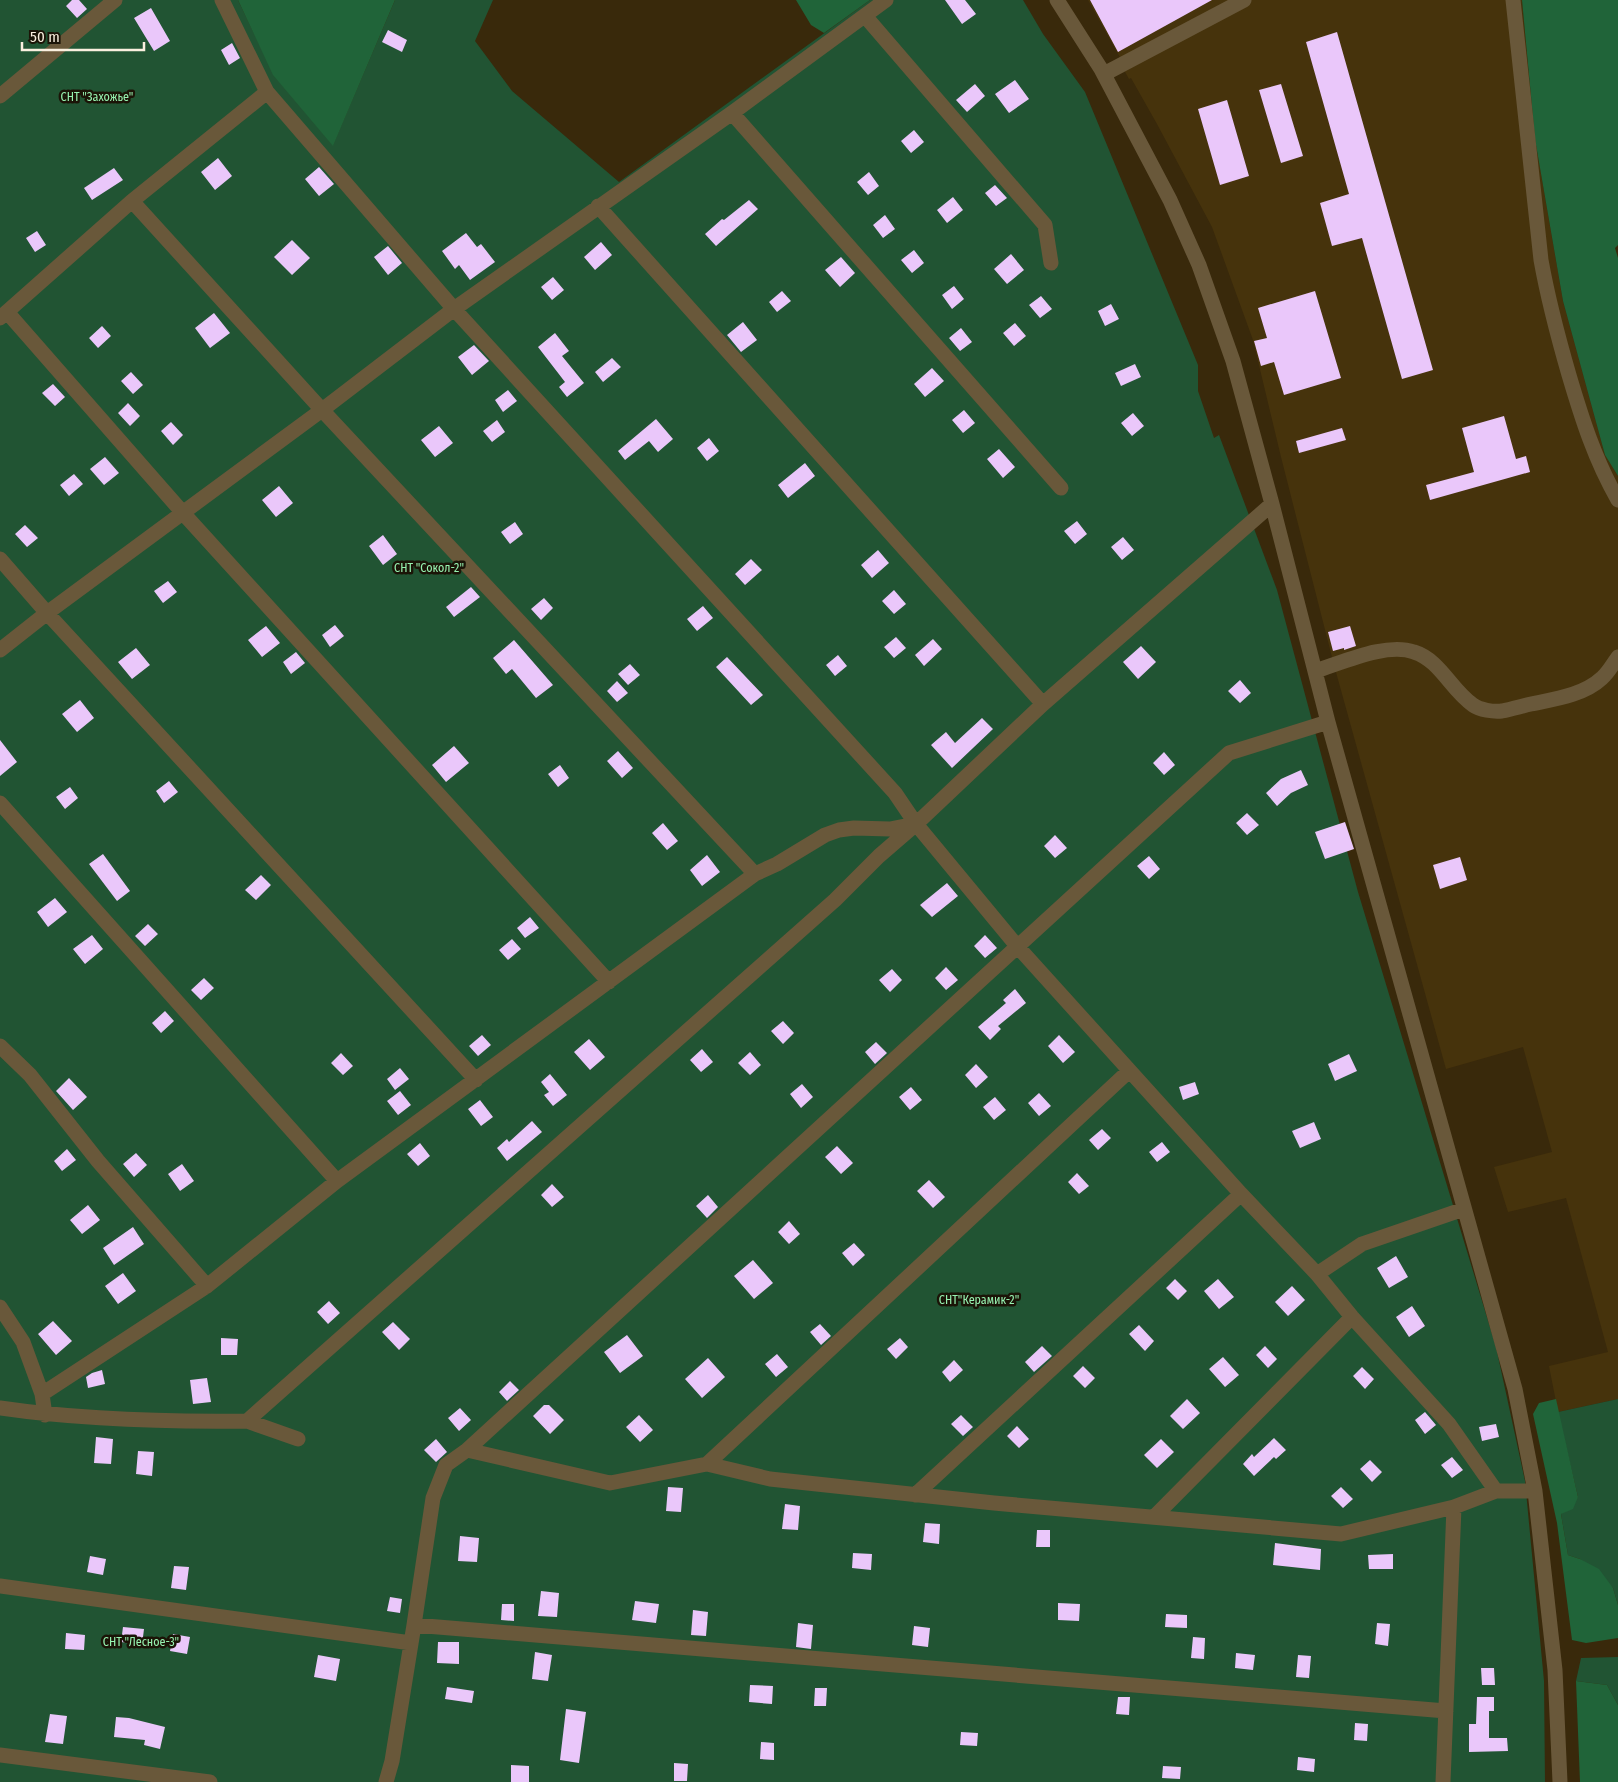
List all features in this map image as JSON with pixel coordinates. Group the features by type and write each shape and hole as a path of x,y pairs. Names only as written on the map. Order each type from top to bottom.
{"street":[{"path":"0,96 115,0"},
{"path":"222,0 267,92 454,309 894,793 916,824 1017,946 1241,1194 1317,1274 1352,1317 1449,1424 1496,1491"},
{"path":"0,650 454,309 732,113 886,0"},
{"path":"1057,0 1104,74 1170,200 1199,265 1233,361 1328,722 1515,1389 1535,1491 1555,1670 1560,1782"},
{"path":"1104,74 1244,0"},
{"path":"1513,0 1541,260 1547,292 1583,425 1596,458 1618,500"},
{"path":"864,16 1044,225 1051,263"},
{"path":"267,92 132,202 3,315 609,982"},
{"path":"732,113 1061,488"},
{"path":"132,202 322,410 755,874"},
{"path":"598,206 1043,704"},
{"path":"247,1422 835,900 879,856 916,824 1043,704 1272,504"},
{"path":"0,560 476,1080"},
{"path":"1315,671 1378,652 1396,649 1414,652 1430,660 1464,698 1475,706 1486,710 1501,711 1568,696 1583,690 1602,679 1618,657"},
{"path":"386,1782 392,1761 433,1498 446,1465 467,1450 1228,753 1328,722"},
{"path":"0,803 337,1181"},
{"path":"42,1394 207,1286 337,1181 755,874 777,864 825,835 839,830 854,828 890,829 916,824"},
{"path":"0,1046 30,1075 98,1161 207,1286"},
{"path":"707,1464 1130,1071"},
{"path":"915,1495 1241,1194"},
{"path":"1317,1274 1362,1244 1464,1209"},
{"path":"0,1307 22,1342 42,1394 45,1415"},
{"path":"1154,1518 1352,1317"},
{"path":"0,1408 45,1415 163,1422 247,1422 298,1439"},
{"path":"467,1450 610,1483 707,1464 770,1479 915,1495 1341,1534 1454,1506 1496,1491 1535,1491"},
{"path":"1443,1782 1454,1506"},
{"path":"0,1586 411,1644"},
{"path":"414,1625 1166,1686 1446,1711"},
{"path":"0,1755 210,1782"}],"shaded area":[{"path":"1088,0 1522,0 1535,139 1563,301 1605,455 1618,476 1618,1399 1558,1412 1549,1366 1608,1352 1566,1198 1508,1212 1494,1167 1552,1152 1523,1047 1446,1069 1334,665 1253,340 1212,227 1157,124 1131,78 1129,79 1124,70 1126,68"}],"green space":[{"path":"0,0 238,0 274,75 333,145 395,0 493,0 475,41 512,91 619,182 870,0 1023,0 1043,34 1085,92 1198,365 1198,391 1214,438 1219,435 1277,590 1358,892 1496,1347 1525,1481 1544,1681 1545,1782 0,1782"},
{"path":"238,0 395,0 333,146 273,75"},
{"path":"796,0 870,0 824,33 811,25"},
{"path":"1522,0 1618,0 1618,245 1615,248 1618,258 1618,476 1605,455 1563,301 1535,139"},
{"path":"1556,1399 1578,1497 1573,1509 1561,1514 1568,1555 1599,1569 1613,1588 1618,1605 1618,1638 1586,1643 1572,1640 1557,1523 1533,1414 1539,1403"},
{"path":"1618,1399 1618,1605 1613,1588 1580,1559 1568,1555 1561,1514 1578,1497 1558,1412"},
{"path":"1618,1657 1618,1705 1607,1685 1576,1681 1581,1658"},
{"path":"1576,1681 1607,1685 1618,1705 1618,1782 1580,1782"}],"building":[{"path":"72,0 79,0 87,9 77,18 66,6"},
{"path":"945,0 965,0 976,14 962,24"},
{"path":"1090,0 1212,0 1118,52"},
{"path":"151,8 170,41 154,51 134,18"},
{"path":"388,30 407,40 402,52 382,42"},
{"path":"1337,32 1433,370 1402,379 1362,238 1332,246 1320,203 1349,194 1306,42"},
{"path":"232,43 240,58 229,65 221,50"},
{"path":"1015,80 1029,99 1009,113 995,94"},
{"path":"975,84 985,96 967,112 956,100"},
{"path":"1281,84 1303,156 1281,163 1259,90"},
{"path":"1227,100 1249,176 1220,185 1198,109"},
{"path":"914,130 924,142 911,153 901,141"},
{"path":"218,158 232,176 215,190 201,172"},
{"path":"319,167 334,184 319,196 305,179"},
{"path":"114,168 123,180 92,200 84,188"},
{"path":"869,172 879,186 868,195 857,182"},
{"path":"995,185 1007,198 996,206 985,193"},
{"path":"953,197 963,210 947,223 937,210"},
{"path":"749,200 758,209 716,246 705,234"},
{"path":"885,215 895,229 883,238 873,225"},
{"path":"37,231 46,245 35,252 26,238"},
{"path":"466,233 477,247 481,244 495,262 470,280 459,265 455,269 442,251"},
{"path":"292,240 310,258 292,275 274,257"},
{"path":"601,242 612,255 595,270 584,257"},
{"path":"388,246 402,263 388,275 374,257"},
{"path":"914,250 924,263 912,273 901,260"},
{"path":"1011,254 1024,270 1007,284 994,269"},
{"path":"841,257 855,273 840,287 825,270"},
{"path":"553,277 564,290 552,300 541,287"},
{"path":"954,286 964,299 952,309 942,295"},
{"path":"782,291 791,301 777,312 769,302"},
{"path":"1315,291 1341,378 1284,395 1274,362 1261,366 1254,341 1267,338 1258,308"},
{"path":"1041,296 1052,309 1040,318 1029,305"},
{"path":"1111,304 1119,319 1105,326 1098,311"},
{"path":"214,313 230,333 210,348 195,328"},
{"path":"743,322 757,340 741,352 727,335"},
{"path":"1015,323 1026,336 1014,346 1003,333"},
{"path":"102,326 111,336 98,348 89,338"},
{"path":"961,328 972,342 960,351 949,338"},
{"path":"555,333 569,351 562,356 584,383 567,397 559,387 565,382 538,347"},
{"path":"474,345 489,361 472,375 458,357"},
{"path":"612,358 621,367 603,382 595,372"},
{"path":"1135,364 1141,377 1121,386 1115,373"},
{"path":"932,368 944,381 925,397 914,384"},
{"path":"131,372 143,385 133,394 121,381"},
{"path":"53,384 65,397 55,406 42,393"},
{"path":"508,390 517,401 503,412 495,400"},
{"path":"128,403 140,416 130,426 118,413"},
{"path":"964,410 975,423 963,433 952,420"},
{"path":"1133,413 1144,426 1132,436 1121,423"},
{"path":"1504,416 1516,459 1526,456 1530,472 1430,500 1426,485 1474,472 1462,428"},
{"path":"656,419 673,439 658,452 649,441 625,460 618,451"},
{"path":"497,420 505,432 492,442 483,431"},
{"path":"171,422 183,435 173,445 161,431"},
{"path":"439,426 453,443 435,457 421,440"},
{"path":"1342,428 1346,440 1299,453 1296,441"},
{"path":"709,438 719,451 707,461 697,448"},
{"path":"999,449 1015,467 1003,478 987,459"},
{"path":"105,457 119,473 104,485 90,469"},
{"path":"805,463 815,476 788,498 778,485"},
{"path":"74,474 83,484 69,496 60,485"},
{"path":"279,486 293,503 276,517 262,500"},
{"path":"1077,521 1087,534 1075,544 1064,531"},
{"path":"515,522 523,534 510,544 501,532"},
{"path":"25,525 38,538 27,547 15,534"},
{"path":"383,535 397,554 383,565 369,546"},
{"path":"1123,537 1134,550 1122,560 1111,547"},
{"path":"878,550 889,563 872,578 861,565"},
{"path":"751,559 762,570 745,585 735,574"},
{"path":"168,581 177,592 163,603 154,591"},
{"path":"471,587 480,597 454,617 446,607"},
{"path":"894,590 906,604 894,614 882,601"},
{"path":"544,598 553,608 541,620 531,609"},
{"path":"703,606 713,618 697,631 687,619"},
{"path":"335,625 344,636 330,647 322,635"},
{"path":"266,626 280,643 262,657 248,640"},
{"path":"1350,626 1356,646 1333,651 1328,632"},
{"path":"896,637 906,648 894,658 884,647"},
{"path":"933,639 942,649 924,666 915,655"},
{"path":"514,640 553,685 536,698 512,669 506,674 493,658"},
{"path":"1141,646 1156,662 1138,679 1123,662"},
{"path":"136,648 150,665 132,679 118,662"},
{"path":"296,652 305,663 291,674 283,662"},
{"path":"838,655 847,666 835,676 826,665"},
{"path":"727,657 763,695 751,705 716,667"},
{"path":"630,664 640,675 628,685 618,674"},
{"path":"1240,680 1251,693 1240,703 1228,691"},
{"path":"617,681 628,693 617,702 607,691"},
{"path":"80,700 94,718 77,732 62,714"},
{"path":"982,718 993,729 952,768 931,745 946,732 955,743"},
{"path":"0,740 17,762 0,776"},
{"path":"454,746 469,763 446,782 432,765"},
{"path":"618,751 633,768 622,778 607,761"},
{"path":"1164,752 1175,765 1164,775 1153,763"},
{"path":"560,765 569,778 558,787 548,774"},
{"path":"1301,770 1308,785 1291,793 1277,806 1266,793 1281,779"},
{"path":"169,781 178,792 164,803 156,791"},
{"path":"70,787 78,798 65,809 56,797"},
{"path":"1247,813 1259,825 1247,835 1236,823"},
{"path":"1345,822 1354,849 1325,859 1315,832"},
{"path":"663,823 678,841 667,850 652,833"},
{"path":"1055,835 1067,848 1055,858 1044,846"},
{"path":"103,854 130,891 117,901 89,864"},
{"path":"707,855 720,872 702,886 690,870"},
{"path":"1149,856 1160,869 1149,879 1137,866"},
{"path":"1460,857 1467,880 1440,889 1433,865"},
{"path":"261,875 271,885 256,900 245,890"},
{"path":"947,883 958,896 932,917 920,905"},
{"path":"55,898 67,912 48,927 37,912"},
{"path":"530,917 539,928 525,938 517,928"},
{"path":"148,924 158,934 145,946 135,936"},
{"path":"92,935 103,949 85,964 73,949"},
{"path":"985,935 997,948 985,958 974,946"},
{"path":"512,939 521,949 508,960 499,950"},
{"path":"946,967 958,980 946,990 935,978"},
{"path":"892,969 902,980 890,992 879,980"},
{"path":"204,978 214,988 201,1000 191,990"},
{"path":"1015,989 1026,1003 998,1026 1001,1029 990,1040 978,1027 1006,1003 1003,1000"},
{"path":"165,1011 174,1021 161,1033 152,1023"},
{"path":"783,1021 794,1033 783,1044 771,1031"},
{"path":"482,1035 491,1045 478,1056 469,1046"},
{"path":"1059,1035 1075,1052 1063,1063 1048,1046"},
{"path":"589,1039 605,1057 590,1070 574,1052"},
{"path":"876,1042 887,1053 875,1064 865,1052"},
{"path":"702,1049 713,1062 701,1072 690,1060"},
{"path":"750,1052 761,1065 750,1075 738,1063"},
{"path":"341,1053 353,1066 343,1075 331,1063"},
{"path":"1349,1054 1357,1071 1335,1081 1328,1064"},
{"path":"976,1064 988,1077 976,1088 965,1075"},
{"path":"400,1068 409,1079 395,1090 387,1079"},
{"path":"550,1074 567,1095 553,1106 544,1095 549,1092 541,1082"},
{"path":"69,1078 87,1097 73,1110 56,1091"},
{"path":"1195,1082 1199,1094 1183,1100 1179,1087"},
{"path":"802,1084 813,1097 801,1108 790,1094"},
{"path":"911,1087 922,1100 910,1110 899,1097"},
{"path":"400,1091 411,1105 398,1115 387,1101"},
{"path":"1039,1093 1051,1106 1039,1116 1028,1103"},
{"path":"995,1097 1006,1110 994,1120 983,1107"},
{"path":"480,1100 493,1117 481,1126 468,1109"},
{"path":"532,1121 542,1132 507,1161 497,1148 507,1139 509,1142"},
{"path":"1314,1122 1321,1139 1300,1148 1292,1131"},
{"path":"1102,1129 1111,1138 1098,1150 1089,1140"},
{"path":"1162,1142 1170,1152 1157,1162 1149,1152"},
{"path":"420,1143 430,1156 418,1166 407,1154"},
{"path":"837,1146 853,1163 841,1174 825,1157"},
{"path":"67,1149 76,1160 62,1171 54,1161"},
{"path":"136,1153 147,1165 134,1177 123,1164"},
{"path":"182,1164 194,1181 180,1191 168,1174"},
{"path":"1077,1173 1089,1186 1079,1194 1068,1182"},
{"path":"929,1180 945,1197 933,1208 917,1191"},
{"path":"552,1184 564,1197 552,1207 541,1195"},
{"path":"708,1195 718,1207 707,1218 696,1206"},
{"path":"88,1205 100,1220 82,1234 70,1220"},
{"path":"789,1221 800,1234 789,1244 778,1232"},
{"path":"133,1227 144,1244 114,1265 103,1248"},
{"path":"854,1243 865,1255 853,1266 842,1253"},
{"path":"1396,1256 1408,1277 1389,1288 1377,1268"},
{"path":"753,1260 773,1283 754,1299 734,1276"},
{"path":"123,1273 136,1291 118,1304 105,1286"},
{"path":"1175,1279 1187,1291 1178,1300 1166,1288"},
{"path":"1218,1279 1234,1297 1219,1309 1204,1291"},
{"path":"1292,1286 1305,1300 1288,1316 1275,1302"},
{"path":"329,1301 340,1313 328,1324 317,1312"},
{"path":"1412,1306 1425,1326 1409,1337 1396,1317"},
{"path":"53,1321 72,1341 56,1355 38,1334"},
{"path":"393,1322 410,1339 399,1350 382,1332"},
{"path":"820,1324 831,1336 821,1345 810,1332"},
{"path":"1139,1325 1154,1341 1145,1351 1129,1334"},
{"path":"627,1335 643,1356 620,1373 604,1352"},
{"path":"221,1338 238,1339 237,1355 221,1355"},
{"path":"900,1338 908,1347 896,1359 887,1349"},
{"path":"1042,1346 1052,1356 1034,1372 1025,1362"},
{"path":"1265,1346 1277,1359 1268,1368 1256,1355"},
{"path":"777,1354 788,1367 776,1377 765,1364"},
{"path":"1223,1357 1239,1375 1225,1387 1209,1369"},
{"path":"708,1358 725,1377 702,1398 685,1379"},
{"path":"954,1360 963,1370 950,1382 942,1372"},
{"path":"1083,1366 1095,1378 1085,1388 1073,1376"},
{"path":"1362,1367 1374,1379 1365,1389 1353,1376"},
{"path":"102,1370 105,1384 88,1388 86,1377"},
{"path":"207,1378 211,1402 193,1404 190,1380"},
{"path":"510,1381 519,1390 507,1401 499,1392"},
{"path":"1187,1399 1200,1413 1183,1429 1170,1416"},
{"path":"544,1405 549,1405 564,1420 550,1434 533,1416"},
{"path":"460,1408 471,1420 459,1431 448,1418"},
{"path":"1425,1412 1436,1425 1425,1434 1415,1420"},
{"path":"639,1415 653,1430 640,1442 626,1427"},
{"path":"961,1415 973,1427 963,1436 951,1424"},
{"path":"1496,1424 1499,1437 1482,1441 1479,1427"},
{"path":"1017,1426 1029,1439 1019,1448 1007,1436"},
{"path":"96,1437 113,1439 111,1464 94,1463"},
{"path":"1274,1438 1286,1450 1276,1459 1274,1457 1254,1476 1243,1464 1252,1454 1254,1457"},
{"path":"436,1439 447,1452 436,1462 424,1450"},
{"path":"1161,1439 1174,1452 1157,1468 1144,1455"},
{"path":"138,1451 154,1452 152,1476 136,1474"},
{"path":"1452,1457 1463,1470 1452,1478 1441,1465"},
{"path":"1370,1460 1382,1472 1372,1482 1360,1469"},
{"path":"668,1487 683,1488 681,1512 666,1511"},
{"path":"1341,1487 1353,1499 1343,1508 1331,1496"},
{"path":"785,1504 800,1506 798,1530 782,1529"},
{"path":"925,1523 940,1524 939,1544 923,1542"},
{"path":"1037,1530 1050,1530 1050,1547 1036,1547"},
{"path":"460,1536 479,1538 477,1562 458,1561"},
{"path":"1275,1543 1321,1549 1320,1570 1273,1565"},
{"path":"853,1553 872,1554 871,1570 852,1568"},
{"path":"1393,1554 1393,1569 1369,1569 1368,1555"},
{"path":"90,1556 106,1559 103,1575 87,1572"},
{"path":"174,1566 189,1567 186,1590 171,1588"},
{"path":"541,1591 559,1593 557,1617 538,1616"},
{"path":"390,1597 402,1599 400,1613 387,1611"},
{"path":"635,1601 659,1604 656,1623 632,1620"},
{"path":"1058,1603 1080,1604 1079,1621 1058,1620"},
{"path":"502,1604 514,1604 514,1621 501,1620"},
{"path":"693,1610 708,1612 706,1636 691,1635"},
{"path":"1166,1614 1187,1615 1187,1628 1165,1627"},
{"path":"798,1623 813,1625 811,1649 796,1647"},
{"path":"1377,1623 1390,1624 1388,1646 1375,1644"},
{"path":"914,1626 930,1628 928,1647 912,1645"},
{"path":"123,1627 144,1629 142,1645 121,1642"},
{"path":"66,1633 85,1635 84,1650 65,1649"},
{"path":"173,1634 190,1637 187,1654 170,1651"},
{"path":"1193,1637 1205,1638 1204,1659 1191,1658"},
{"path":"438,1642 459,1642 459,1664 437,1663"},
{"path":"535,1652 552,1655 548,1681 532,1679"},
{"path":"1236,1653 1255,1655 1253,1670 1235,1668"},
{"path":"318,1655 340,1659 336,1681 314,1677"},
{"path":"1298,1655 1311,1656 1309,1678 1296,1677"},
{"path":"1481,1668 1494,1668 1495,1685 1482,1685"},
{"path":"750,1685 773,1686 772,1704 749,1702"},
{"path":"447,1687 474,1691 472,1703 445,1699"},
{"path":"815,1688 827,1688 826,1706 814,1706"},
{"path":"1118,1697 1130,1697 1129,1715 1116,1714"},
{"path":"1477,1697 1494,1697 1494,1711 1489,1711 1489,1738 1507,1738 1508,1751 1469,1752 1469,1724 1476,1724"},
{"path":"566,1709 586,1712 579,1763 560,1760"},
{"path":"50,1714 67,1716 63,1744 45,1742"},
{"path":"116,1717 129,1718 165,1727 160,1749 144,1745 145,1740 114,1737"},
{"path":"1355,1723 1368,1724 1367,1741 1354,1740"},
{"path":"961,1732 978,1733 977,1746 960,1745"},
{"path":"761,1742 774,1743 774,1760 760,1759"},
{"path":"1298,1757 1315,1759 1314,1772 1297,1770"},
{"path":"674,1763 688,1764 687,1781 674,1781"},
{"path":"511,1765 529,1766 529,1782 511,1782"},
{"path":"1163,1766 1181,1767 1180,1779 1162,1778"}],"park label":[{"name":"СНТ \"Захожье\"","path":"97,97"},
{"name":"СНТ \"Сокол-2\"","path":"429,568"},
{"name":"СНТ\"Керамик-2\"","path":"979,1300"},
{"name":"СНТ \"Лесное-3\"","path":"141,1642"}]}
